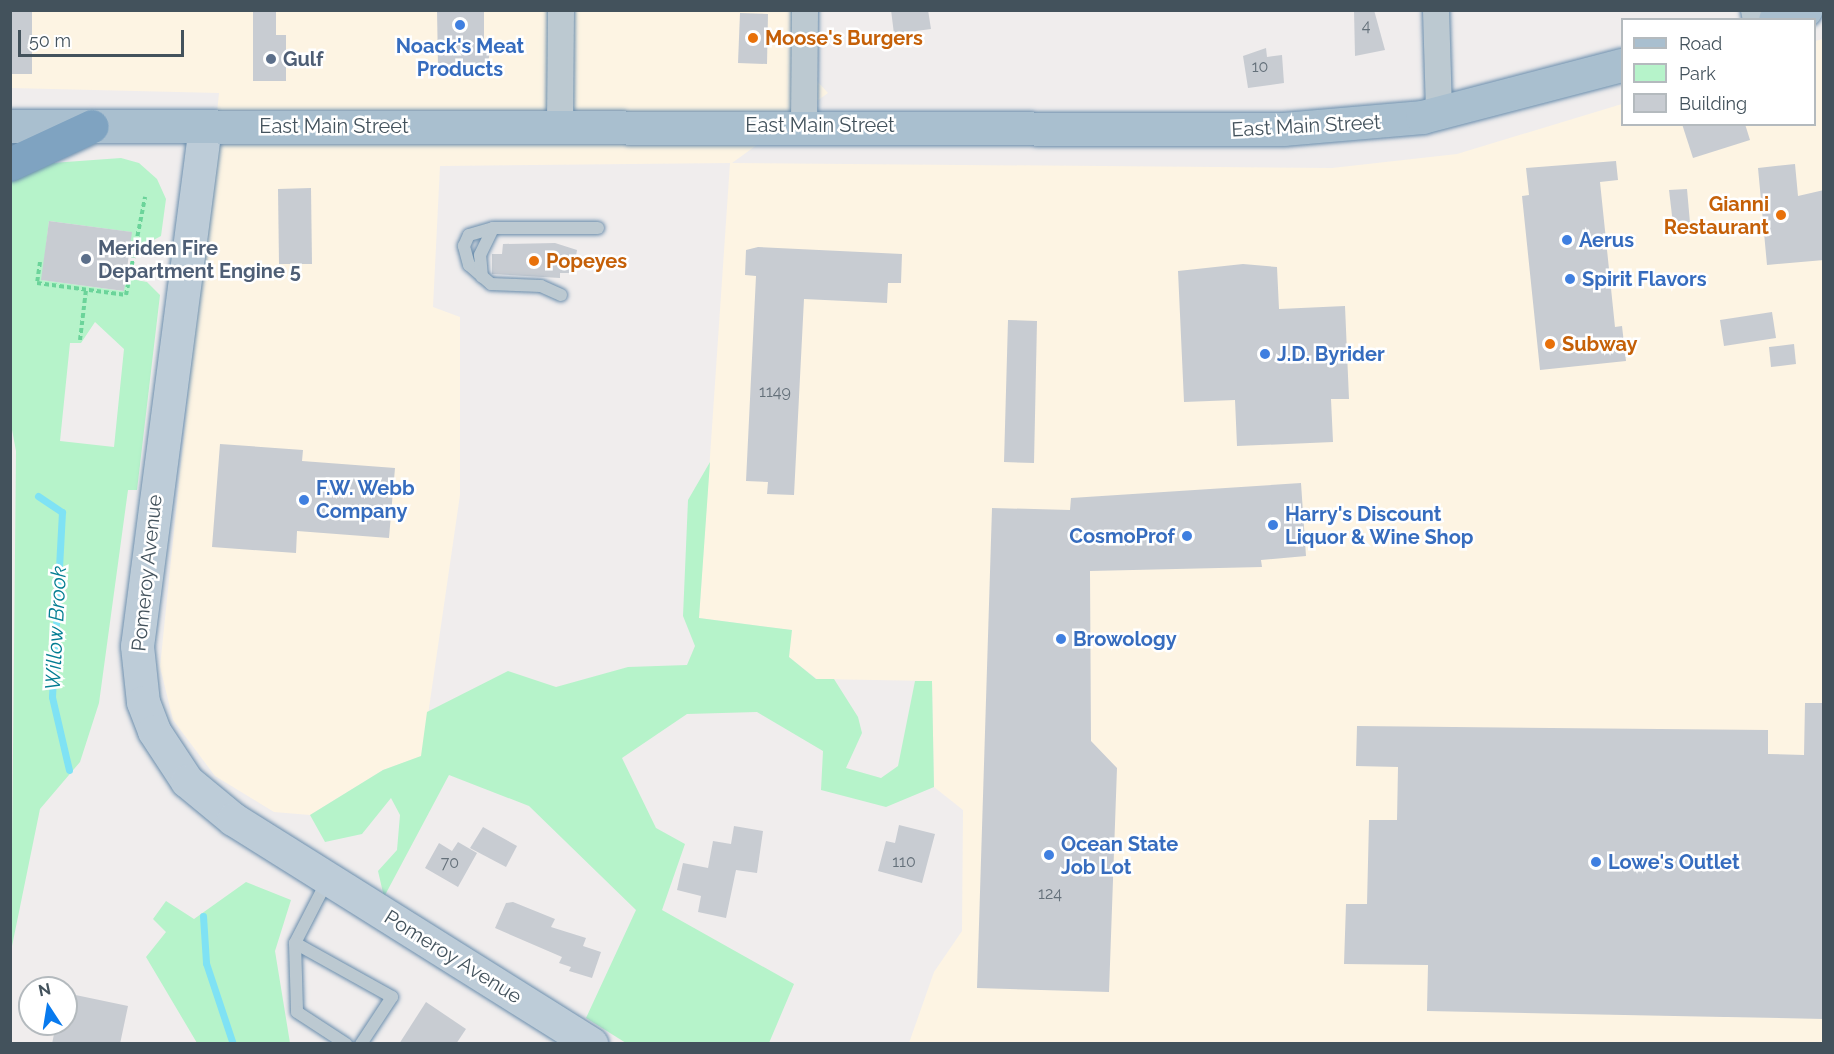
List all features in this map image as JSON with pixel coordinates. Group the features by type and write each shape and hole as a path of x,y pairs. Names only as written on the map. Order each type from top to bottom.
{"highway":[{"path":"10,164 92,126"}],"main road":[{"path":"1781,18 1805,10"},
{"name":"East Main Street","path":"10,126 804,125 1261,129 1355,125 1439,114 1621,66"},
{"name":"Pomeroy Avenue","path":"205,126 141,606 138,673 154,731 186,781 233,819 591,1044"}],"street":[{"path":"560,125 561,10"},
{"path":"804,125 805,10"},
{"path":"1436,10 1439,114"}],"lane":[{"path":"561,295 541,286 491,284 482,277 480,255 493,228 598,228"},
{"path":"328,879 295,943 297,1012 346,1044"},
{"path":"295,943 392,997 361,1044"}],"path":[{"path":"40,262 37,283 126,295 145,196"},
{"path":"80,339 86,290"}],"shaded area":[{"path":"11,11 817,11 816,80 828,93 732,163 1332,168 1457,154 1621,104 1621,126 1816,126 1816,41 1823,39 1823,1043 909,1043 934,972 962,931 963,810 934,787 932,681 817,679 789,657 791,630 699,618 730,163 440,166 433,307 460,317 460,495 422,756 383,770 310,815 274,812 215,776 173,720 160,667 219,93 11,88"}],"green space":[{"path":"121,158 139,163 157,179 166,199 161,236 146,244 131,241 131,232 49,221 42,280 123,291 126,278 147,282 160,295 137,490 128,490 99,703 80,762 40,809 11,951 16,451 10,419 11,178 38,164","holes":["95,322 124,349 114,447 60,441 70,343 81,343"]},
{"path":"710,462 699,618 792,630 789,657 816,679 834,679 858,717 862,733 846,768 881,778 898,766 915,681 932,681 934,787 886,807 821,790 823,751 757,712 687,714 622,758 656,828 685,844 662,910 794,984 769,1043 626,1043 586,1018 636,910 529,806 449,775 384,897 378,871 397,850 400,815 391,798 362,834 325,842 310,815 383,770 421,756 427,712 508,671 556,687 628,667 687,665 695,646 683,616 688,500"},
{"path":"246,882 291,900 275,951 290,1043 197,1043 146,957 166,932 153,919 166,901 194,919"}],"building":[{"path":"10,10 32,10 32,74 10,74"},
{"path":"253,10 276,10 276,35 286,35 286,81 253,81"},
{"name":"Noack's Meat Products","path":"437,10 484,10 484,40 492,41 487,68 438,67"},
{"path":"891,10 928,10 931,29 894,34"},
{"path":"1354,10 1374,10 1385,50 1355,56"},
{"name":"Moose's Burgers","path":"740,13 768,14 767,64 738,63"},
{"path":"1266,48 1267,57 1282,55 1284,83 1248,88 1243,56"},
{"path":"1683,126 1746,126 1750,140 1693,158"},
{"path":"1616,161 1618,180 1600,182 1615,327 1622,326 1626,361 1540,370 1522,196 1529,195 1526,168"},
{"name":"Gianni Restaurant","path":"1795,164 1798,196 1824,190 1824,260 1767,265 1758,168"},
{"path":"311,188 312,264 279,264 278,189"},
{"path":"1687,189 1690,223 1673,224 1669,190"},
{"name":"Meriden Fire Department Engine 5","path":"49,221 132,232 124,291 41,280"},
{"name":"Popeyes","path":"555,243 577,250 573,273 560,273 560,278 492,274 492,254 502,254 503,244"},
{"path":"758,247 902,254 901,283 888,283 887,303 804,299 794,495 767,494 768,482 746,481 756,276 745,275 746,250"},
{"name":"J.D. Byrider","path":"1243,264 1277,267 1279,309 1345,306 1349,399 1331,399 1333,442 1237,446 1235,400 1184,402 1178,271"},
{"path":"1772,312 1776,338 1724,346 1720,320"},
{"path":"1008,320 1037,321 1034,463 1004,462"},
{"path":"1794,344 1796,364 1771,367 1769,347"},
{"name":"F.W. Webb Company","path":"220,444 303,450 302,461 395,468 389,538 297,531 296,553 212,547"},
{"path":"1301,483 1306,556 1261,560 1262,567 1090,571 1091,741 1117,768 1109,992 977,988 992,508 1070,510 1071,498"},
{"name":"Lowe's Outlet","path":"1805,703 1824,703 1824,1019 1427,1011 1428,965 1344,964 1346,904 1367,904 1369,820 1397,820 1398,767 1356,766 1357,726 1768,730 1768,754 1804,755"},
{"path":"899,825 935,834 922,883 878,871 886,841 895,843"},
{"path":"734,826 763,831 757,873 736,870 726,918 698,912 701,896 677,890 683,863 708,868 713,841 731,844"},
{"path":"483,827 517,846 506,867 470,848"},
{"path":"458,842 477,853 458,887 425,868 439,843 452,851"},
{"path":"513,902 555,919 551,927 586,938 583,946 601,952 592,978 569,971 571,967 559,963 562,957 495,928 506,903"},
{"path":"78,996 128,1006 120,1044 52,1044 54,1036 78,1036"},
{"path":"426,1002 466,1029 456,1044 399,1044"}],"waterway":[{"name":"Willow Brook","path":"38,496 62,512 52,697 69,770"},
{"name":"Willow Brook","path":"203,916 206,963 233,1044"}],"place":[{"name":"Noack's Meat Products","path":"460,25"},
{"name":"Moose's Burgers","path":"753,38"},
{"name":"Gulf","path":"271,59"},
{"name":"Gianni Restaurant","path":"1781,215"},
{"name":"Aerus","path":"1567,240"},
{"name":"Meriden Fire Department Engine 5","path":"86,259"},
{"name":"Popeyes","path":"534,261"},
{"name":"Spirit Flavors","path":"1570,279"},
{"name":"Subway","path":"1550,344"},
{"name":"J.D. Byrider","path":"1265,354"},
{"name":"F.W. Webb Company","path":"304,500"},
{"name":"Harry's Discount Liquor & Wine Shop","path":"1273,525"},
{"name":"CosmoProf","path":"1187,536"},
{"name":"Browology","path":"1061,639"},
{"name":"Ocean State Job Lot","path":"1049,855"},
{"name":"Lowe's Outlet","path":"1596,862"}]}
